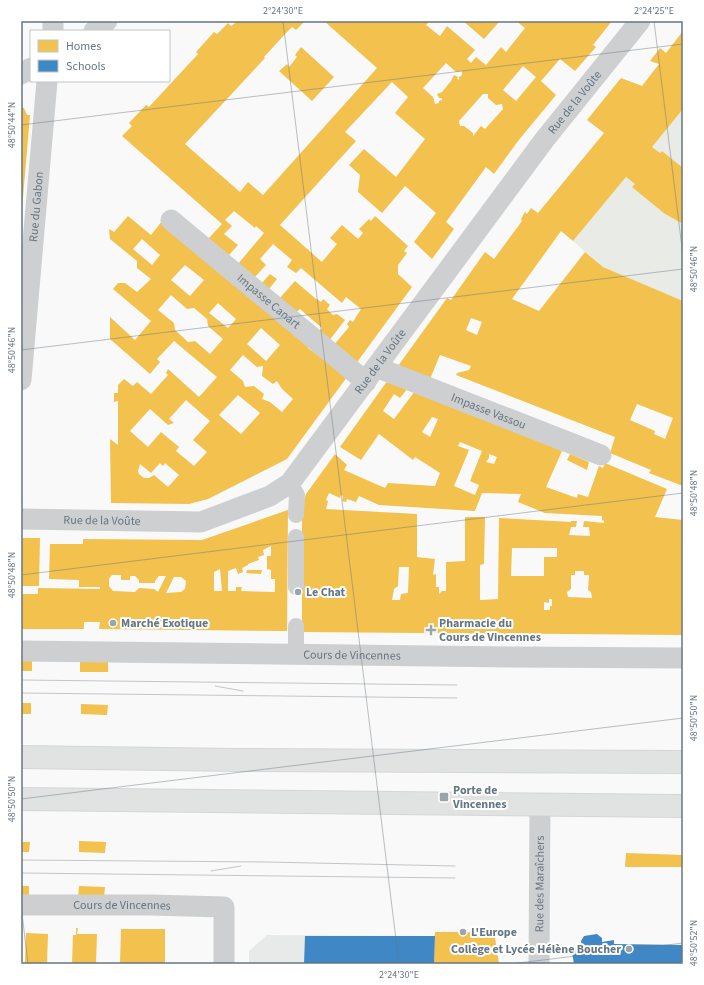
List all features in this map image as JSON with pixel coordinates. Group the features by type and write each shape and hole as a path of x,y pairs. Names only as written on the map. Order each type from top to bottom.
{"main road":[{"path":"21,757 237,760 683,762"},
{"path":"21,799 683,806"}],"street":[{"path":"95,30 107,21"},
{"name":"Rue de la Voûte","path":"21,519 200,522 270,496 290,483 545,139 640,21"},
{"path":"21,74 30,69"},
{"name":"Rue du Gabon","path":"21,380 47,82"},
{"name":"Impasse Canart","path":"171,220 371,374"},
{"name":"Impasse Vassou","path":"371,374 601,455"},
{"path":"290,483 296,495 296,516"},
{"path":"296,537 296,588"},
{"path":"296,626 296,654"},
{"name":"Cours de Vincennes","path":"21,651 683,658"},
{"name":"Rue des Maraîchers","path":"539,964 540,804"},
{"name":"Cours de Vincennes","path":"21,905 150,905 224,907 224,964"}],"shaded area":[{"path":"683,109 683,168 662,151 660,153 652,147"},
{"path":"626,177 635,184 633,187 665,214 683,224 683,301 603,267 573,241"},
{"path":"435,932 494,932 499,964 249,964 249,951 267,935 434,936"}],"building: Homes":[{"path":"238,21 305,21 296,30 292,27 286,33 264,57 265,58 185,144 240,192 248,182 263,195 377,68 324,21 430,21 426,25 440,36 447,26 475,50 467,59 471,63 476,57 486,65 501,47 506,52 525,28 516,21 612,21 593,45 596,47 575,71 560,59 541,81 556,95 518,141 494,174 486,167 446,222 454,229 432,259 414,242 436,213 405,186 382,213 358,192 360,175 349,165 364,149 396,177 425,139 395,113 408,97 392,82 345,132 356,141 280,225 322,262 337,244 330,238 342,225 358,239 363,233 359,229 369,219 371,221 375,216 408,246 404,251 407,253 398,265 398,274 412,287 355,365 333,346 349,327 347,324 350,320 353,322 361,309 346,297 342,303 301,268 296,273 287,267 292,260 273,244 260,259 266,265 254,278 238,264 264,233 256,226 255,228 234,211 225,220 232,226 224,234 238,245 228,256 208,239 222,224 122,136 132,126 129,123 146,105 149,107 198,54 196,52 214,32 217,34 228,23 231,26","holes":["446,63 456,72 462,71 462,75 459,77 459,80 457,79 458,77 454,75 442,92 437,94 439,98 442,98 442,100 435,104 433,97 423,88","523,66 536,77 516,101 503,90","483,94 488,94 488,98 496,105 502,104 503,109 485,129 481,126 473,136 473,133 464,126 460,126 459,121"]},
{"path":"463,21 500,21 484,39"},
{"path":"683,31 683,109 652,147 660,153 662,151 683,168 683,224 665,214 632,187 635,184 626,177 573,241 561,231 512,299 539,311 585,252 603,267 683,301 683,486 649,473 651,470 610,453 615,437 456,375 457,373 469,370 471,366 440,355 430,379 398,366 447,298 451,300 485,252 494,259 522,221 521,219 525,212 527,214 531,208 538,213 604,133 587,120 621,78 642,86 659,64 650,61 660,48 666,53","holes":["471,318 482,322 477,335 466,330","637,404 673,418 665,439 654,434 655,431 630,420"]},
{"path":"301,47 334,77 312,101 279,71 287,64 289,67 297,57 295,55"},
{"path":"21,107 24,108 27,115 30,115 22,209 21,209"},
{"path":"128,216 151,235 162,221 308,348 347,377 287,459 208,499 189,504 111,503 110,439 118,445 118,401 114,402 114,393 118,393 118,385 124,379 133,386 137,382 151,394 168,375 166,373 168,369 199,397 217,377 174,341 157,359 160,362 150,374 110,339 110,317 135,340 151,321 113,289 118,283 125,283 137,292 151,279 137,268 137,261 110,239 109,229 114,232","holes":["142,239 160,255 152,265 133,249","185,265 204,280 190,296 171,280","171,295 187,309 194,308 207,319 208,326 223,339 210,354 195,341 188,342 175,330 174,323 158,310","218,303 236,319 228,328 209,313","261,328 280,345 266,361 247,344","243,355 257,367 263,366 262,376 273,384 277,381 282,389 293,399 282,412 270,402 262,399 264,394 254,386 245,387 243,381 230,370","238,395 260,413 241,434 219,415","186,400 210,421 193,440 207,452 194,466 176,451 179,447 161,432 148,447 130,431 150,409 168,425 174,423 169,419","160,463 163,466 165,463 179,475 168,487 154,475 149,478 144,478 138,471 140,464 151,473"]},
{"path":"270,274 277,279 268,290 261,284"},
{"path":"295,281 316,299 321,302 323,299 330,305 327,309 333,315 337,314 345,320 328,342 318,333 322,328 300,309 295,313 279,299"},
{"path":"388,380 408,388 400,398 394,394 383,411 394,419 415,391 562,451 546,487 577,498 578,494 588,497 599,466 603,468 605,463 667,489 655,517 683,520 683,635 302,632 302,508 306,494 335,454 347,465 344,470 385,488 388,483 435,486 440,473 415,457 413,460 379,434 361,460 340,447","holes":["432,417 438,419 430,437 422,432","460,442 482,451 470,481 479,485 475,495 454,486 469,450 458,446","489,454 497,457 494,464 486,462 489,458","329,493 340,498 341,495 343,496 342,501 346,502 347,499 356,502 359,496 379,505 475,511 482,493 521,494 518,502 545,513 602,516 604,523 584,521 583,527 589,527 590,536 569,535 571,527 576,527 577,521 571,522 499,518 498,599 480,600 480,565 484,564 485,517 465,517 465,561 446,562 446,591 442,591 439,594 439,587 436,587 436,574 433,575 435,559 417,557 417,514 326,509 328,501 326,500","512,548 557,548 557,557 544,557 544,576 511,576","399,567 409,567 408,593 401,594 400,600 392,600 394,589 398,586","575,571 584,571 584,575 589,575 588,590 591,592 592,598 568,597 567,592 571,589 571,575 575,575","549,599 552,599 552,606 550,606 550,610 544,610 544,602 549,603"]},
{"path":"570,454 589,462 587,470 567,460"},
{"path":"288,510 287,631 99,629 100,622 84,622 84,629 21,629 21,594 38,594 38,588 100,589 100,587 79,587 79,580 49,579 50,544 83,544 83,539 202,540","holes":["271,546 271,556 267,556 267,569 271,570 271,579 275,579 275,592 241,591 242,587 236,587 236,591 228,591 228,571 236,568 238,574 243,572 242,568 259,560 258,557 264,555 263,550","220,569 222,591 214,591 214,572","112,575 121,575 121,580 130,580 130,576 135,576 139,580 139,583 155,583 159,576 166,576 158,592 154,589 139,588 135,592 113,591 109,586 109,579","174,577 181,577 186,581 185,589 181,592 166,593"]},
{"path":"21,538 40,538 39,586 21,586"},
{"path":"247,570 262,570 261,574 246,573"},
{"path":"21,660 32,661 32,671 21,671"},
{"path":"80,661 108,662 108,672 80,672"},
{"path":"21,703 31,703 31,714 21,714"},
{"path":"81,704 108,705 107,715 81,714"},
{"path":"79,841 106,842 105,853 79,852"},
{"path":"21,842 30,842 29,852 21,852"},
{"path":"626,853 683,855 683,867 625,867"},
{"path":"21,886 29,886 29,896 21,896"},
{"path":"79,886 105,887 104,897 78,897"},
{"path":"76,928 78,928 77,934 97,934 96,964 72,964 73,935 76,935"},
{"path":"121,929 165,929 165,964 120,964"},
{"path":"435,932 494,932 499,964 434,964"},
{"path":"26,933 48,934 47,964 25,964"}],"building: Schools":[{"name":"Collège et Lycée Hélène Boucher","path":"597,934 602,938 602,942 614,940 614,944 683,945 683,964 574,964 572,952 576,947 582,946 581,941 584,936"},
{"path":"305,936 435,936 434,964 304,964"}],"tram line":[{"path":"21,680 457,685"},
{"path":"215,686 243,691"},
{"path":"21,693 457,698"},
{"path":"21,860 266,862 455,866"},
{"path":"211,871 241,866"},
{"path":"21,873 455,878"}],"place":[{"name":"Le Chat","path":"298,592"},
{"name":"Marché Exotique","path":"113,623"},
{"name":"Pharmacie du Cours de Vincennes","path":"431,630"},
{"name":"Porte de Vincennes","path":"444,797"},
{"name":"L'Europe","path":"463,932"},
{"name":"Collège et Lycée Hélène Boucher","path":"629,949"}]}
